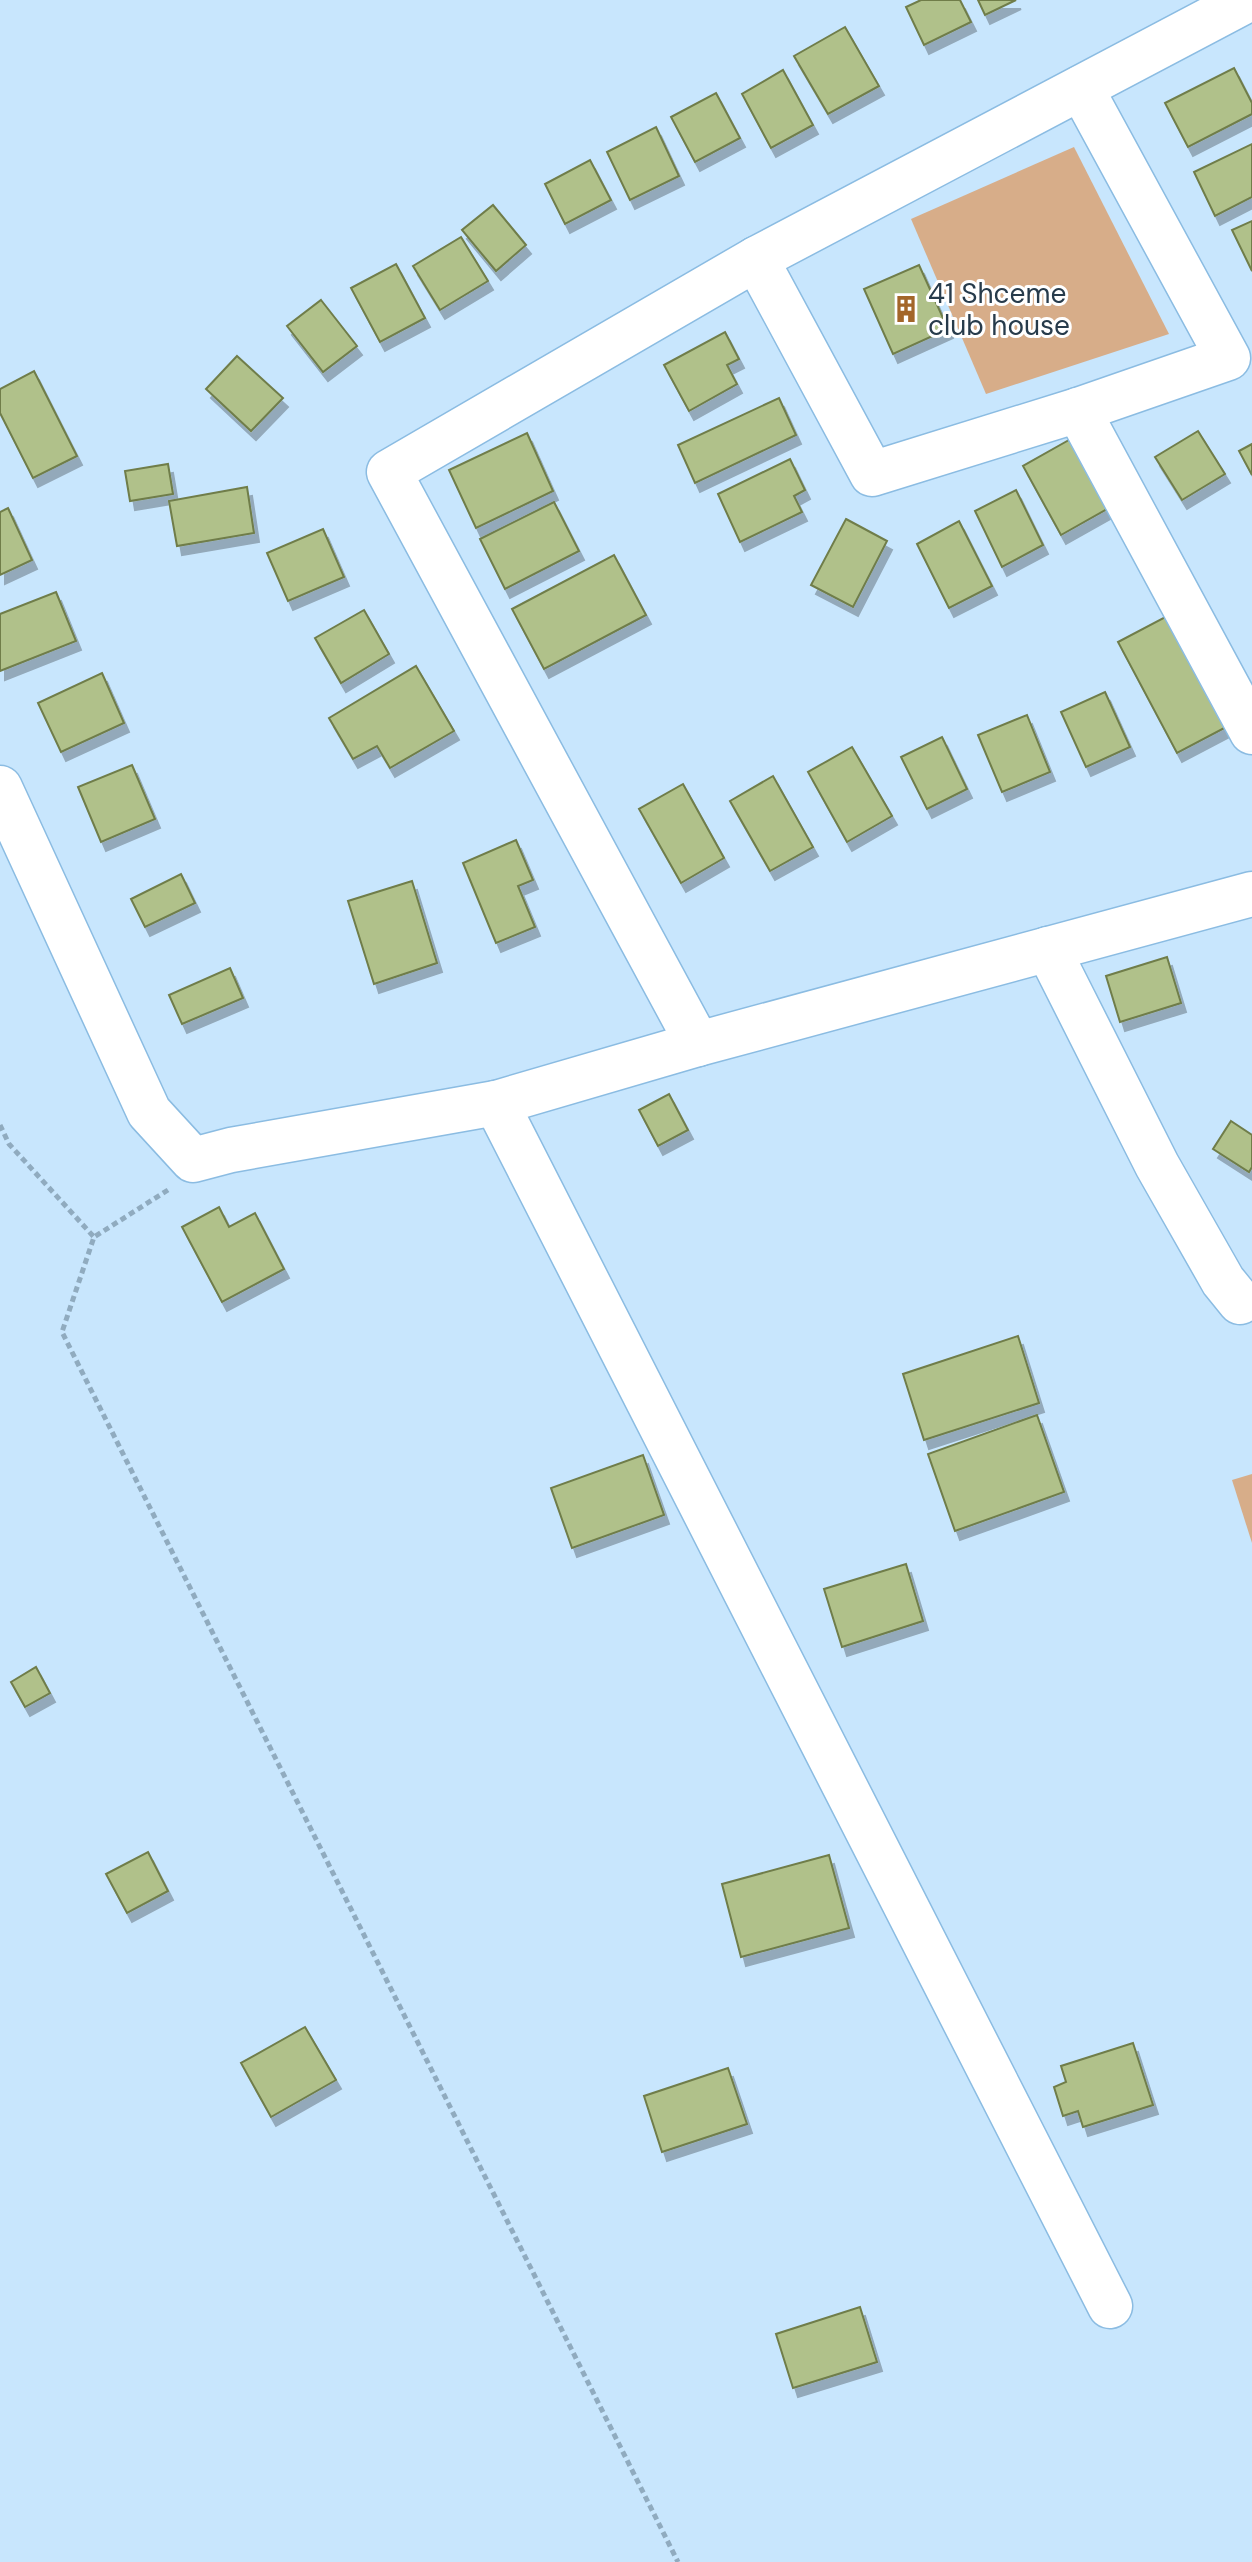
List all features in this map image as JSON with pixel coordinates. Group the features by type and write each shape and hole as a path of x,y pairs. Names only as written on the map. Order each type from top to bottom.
{"street":[{"path":"698,1044 389,472 756,259 1247,0"},
{"path":"756,259 872,474 1078,410 1228,358 1081,88"},
{"path":"1078,410 1252,732"},
{"path":"0,788 149,1112 193,1160 231,1150 496,1103 698,1044 1252,894"},
{"path":"1048,949 1157,1165 1223,1281 1240,1302"},
{"path":"496,1103 1110,2306"}],"path":[{"path":"0,1125 9,1144 94,1237"},
{"path":"170,1189 94,1237 62,1332 678,2562"}],"shaded area":[{"path":"1074,147 1169,334 986,394 911,219"},
{"path":"1252,1474 1252,1543 1232,1480"}],"building":[{"path":"921,0 960,0 971,22 924,45 906,7"},
{"path":"978,0 1016,0 985,15"},
{"path":"845,27 879,86 828,114 794,56"},
{"path":"1234,68 1252,103 1252,114 1188,147 1165,103"},
{"path":"783,70 813,125 771,148 742,94"},
{"path":"716,93 740,138 695,162 671,117"},
{"path":"656,127 679,176 630,200 607,152"},
{"path":"1252,144 1252,197 1215,216 1194,172"},
{"path":"590,160 611,200 565,224 545,184"},
{"path":"493,205 526,245 496,271 462,230"},
{"path":"1252,221 1252,271 1232,230"},
{"path":"461,237 488,281 440,310 413,266"},
{"path":"396,264 425,318 380,342 351,288"},
{"name":"41 Shceme club house","path":"919,265 948,329 893,354 864,289"},
{"path":"321,300 357,346 323,372 287,326"},
{"path":"725,332 739,359 727,365 737,384 689,411 664,365"},
{"path":"237,356 283,398 251,431 206,389"},
{"path":"34,371 77,456 33,478 0,413 0,389"},
{"path":"779,398 796,435 695,483 678,445"},
{"path":"1198,431 1225,474 1182,500 1155,457"},
{"path":"527,433 553,491 476,528 449,470"},
{"path":"1076,436 1114,505 1061,535 1023,466"},
{"path":"1252,444 1252,475 1239,451"},
{"path":"790,459 805,490 794,496 802,512 740,542 718,494"},
{"path":"168,464 173,494 130,501 125,471"},
{"path":"247,487 254,533 177,546 169,501"},
{"path":"1016,490 1043,545 1002,567 975,511"},
{"path":"554,502 579,551 505,589 480,539"},
{"path":"8,508 32,560 0,575 0,512"},
{"path":"846,519 887,541 853,607 811,585"},
{"path":"959,521 992,586 949,608 917,544"},
{"path":"323,529 344,577 288,601 267,553"},
{"path":"614,555 646,615 544,669 512,609"},
{"path":"56,592 76,641 0,671 0,614"},
{"path":"364,610 389,654 341,683 315,638"},
{"path":"1171,614 1230,725 1177,753 1118,642"},
{"path":"416,666 454,731 390,768 377,746 353,759 329,718"},
{"path":"102,673 124,723 61,752 38,703"},
{"path":"1105,692 1130,747 1086,767 1061,712"},
{"path":"1027,715 1050,772 1002,792 978,735"},
{"path":"942,737 967,789 927,809 901,757"},
{"path":"852,747 892,816 847,842 808,772"},
{"path":"132,765 155,819 101,842 78,787"},
{"path":"773,776 813,847 770,871 730,801"},
{"path":"683,784 724,858 681,883 639,809"},
{"path":"516,840 533,880 518,886 535,927 496,943 463,863"},
{"path":"181,874 195,903 145,927 131,899"},
{"path":"412,881 437,963 374,984 348,901"},
{"path":"1167,957 1181,1003 1120,1022 1106,976"},
{"path":"230,968 243,998 182,1024 169,995"},
{"path":"669,1094 688,1130 658,1146 639,1110"},
{"path":"1231,1121 1252,1135 1252,1167 1249,1172 1213,1149"},
{"path":"219,1207 229,1227 255,1213 284,1269 222,1302 182,1227"},
{"path":"1018,1336 1039,1403 924,1440 903,1374"},
{"path":"1037,1415 1064,1492 955,1531 928,1454"},
{"path":"643,1455 664,1515 572,1548 551,1488"},
{"path":"906,1564 923,1621 842,1647 824,1589"},
{"path":"36,1667 50,1693 25,1707 11,1682"},
{"path":"148,1852 168,1891 127,1913 106,1874"},
{"path":"829,1855 849,1928 741,1957 722,1884"},
{"path":"305,2027 336,2080 271,2117 241,2063"},
{"path":"1133,2043 1153,2105 1083,2127 1078,2111 1063,2116 1054,2087 1066,2082 1061,2066"},
{"path":"728,2068 747,2124 662,2152 644,2096"},
{"path":"860,2307 877,2362 793,2388 776,2334"}],"place":[{"name":"41 Shceme club house","path":"906,309"}]}
